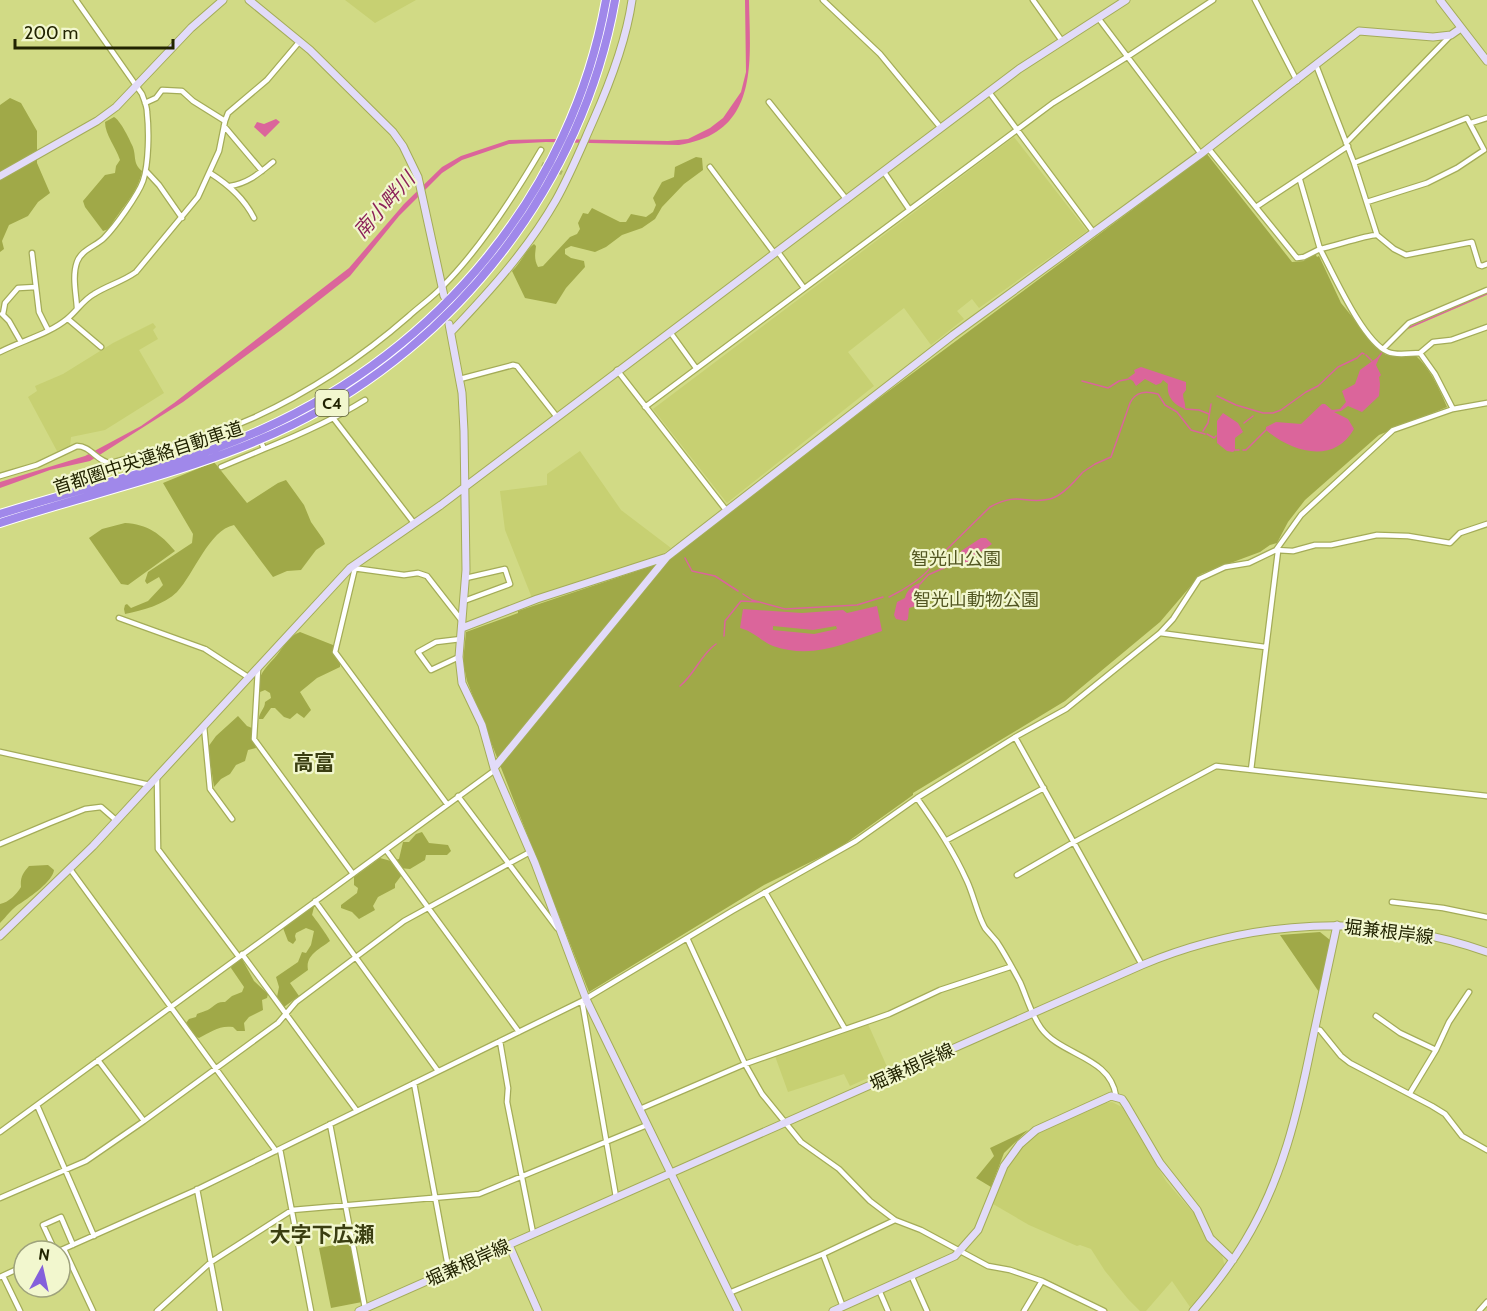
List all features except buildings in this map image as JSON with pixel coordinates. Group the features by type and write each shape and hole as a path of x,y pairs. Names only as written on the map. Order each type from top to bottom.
{"highway":[{"name":"首都圏中央連絡自動車道","path":"570,131 593,57 606,0"},
{"name":"首都圏中央連絡自動車道","path":"0,523 219,455 292,425 352,391 418,341 472,287 519,229 544,191 602,57 615,0"},
{"name":"首都圏中央連絡自動車道","path":"0,514 152,469 226,444 288,417 347,384 413,335 460,290 511,227 563,147"}],"street":[{"path":"76,0 137,87 147,110 146,171 138,192 109,233 83,252 77,260 75,284 77,308"},
{"path":"0,176 97,121 116,107 191,28 223,0"},
{"path":"249,0 300,41 393,132 403,146 418,177 444,296"},
{"path":"632,0 610,81 589,131 565,175 551,208 520,254 489,292 450,328 460,379 464,419 466,578 459,657 462,683 482,725 494,769 530,852 584,1000 640,1109 738,1311"},
{"path":"823,0 880,54 941,128"},
{"path":"1033,0 1062,41"},
{"path":"0,936 117,821 258,667 353,568 1019,69 1126,0"},
{"path":"645,407 1016,129 1213,0"},
{"path":"1255,0 1297,81"},
{"path":"1440,0 1487,61"},
{"path":"1099,19 1201,154"},
{"path":"1256,207 1300,180 1347,144 1451,35 1461,28"},
{"path":"0,1132 494,769 667,557 1001,300 1201,154 1359,31 1433,38 1451,35"},
{"path":"0,352 48,330 68,318 94,294 125,280 136,272 198,197 222,144 224,124 234,107 267,80 300,41"},
{"path":"1316,65 1354,163 1377,235 1394,249 1406,255 1472,242 1479,265 1487,264"},
{"path":"145,103 151,101 162,90 182,91 224,124 262,171"},
{"path":"989,92 1094,233"},
{"path":"770,102 847,200"},
{"path":"1354,163 1467,118 1487,155"},
{"path":"1470,123 1487,118"},
{"path":"1208,148 1297,258 1320,249 1373,234 1377,235"},
{"path":"0,476 37,465 73,447 80,446 111,463 252,418 309,390 378,342 442,288 462,266 507,206 542,150"},
{"path":"1367,202 1427,183 1457,168 1484,150"},
{"path":"536,160 542,164"},
{"path":"230,186 246,183 273,162"},
{"path":"710,166 804,288"},
{"path":"146,171 159,185 182,218"},
{"path":"884,172 909,209"},
{"path":"210,173 230,186 249,207 254,218"},
{"path":"1300,180 1320,249 1363,328 1384,350 1394,354 1420,353 1433,342 1451,340 1487,327"},
{"path":"32,253 39,312 48,330"},
{"path":"21,342 1,314 5,303 18,288 36,287"},
{"path":"1384,350 1409,323 1487,290"},
{"path":"68,318 100,347"},
{"path":"670,332 696,368"},
{"path":"1420,353 1435,374 1453,409"},
{"path":"460,379 513,365 518,366 557,417"},
{"path":"617,370 726,510"},
{"path":"221,467 263,447 334,419 365,400"},
{"path":"1251,770 1277,551 1301,514 1325,495 1384,437 1403,426 1453,409 1487,403"},
{"path":"252,418 255,426"},
{"path":"334,419 414,523"},
{"path":"73,1245 197,1189 584,1000 765,892 856,841 917,798 1015,737 1066,709 1160,633 1173,619 1196,583 1204,575 1225,567 1249,563 1277,551 1293,551 1377,535 1408,536 1450,543 1460,533 1487,524"},
{"path":"462,625 667,557"},
{"path":"353,568 404,575 418,573 427,576 462,625"},
{"path":"353,568 335,652 447,804"},
{"path":"465,601 510,584 505,569 466,578"},
{"path":"119,618 205,649 249,677"},
{"path":"1160,633 1265,647"},
{"path":"459,657 431,670 418,652 436,642 461,639"},
{"path":"258,667 254,739 353,874"},
{"path":"204,726 210,789 232,819"},
{"path":"1015,737 1142,965"},
{"path":"0,752 150,785"},
{"path":"1017,875 1216,766 1487,796"},
{"path":"157,778 158,849 285,1013 357,1111"},
{"path":"947,840 1044,788"},
{"path":"458,796 507,865 561,934"},
{"path":"917,798 947,840 968,882 985,927 998,943 1020,983 1032,1014 1046,1035 1057,1044 1080,1054 1105,1073 1115,1088 1116,1096 1126,1105 1160,1164 1197,1210 1210,1238 1233,1260"},
{"path":"0,844 85,810 101,807 117,821"},
{"path":"386,850 519,1032"},
{"path":"0,1198 86,1161 278,1023 296,1002 404,921 530,852"},
{"path":"70,869 215,1069 278,1150 311,1311"},
{"path":"765,892 845,1029"},
{"path":"315,901 438,1071"},
{"path":"1392,902 1443,908 1487,917"},
{"path":"1193,1311 1233,1260 1261,1212 1275,1182 1298,1110 1337,925"},
{"name":"堀兼根岸線","path":"362,1310 1142,965 1183,949 1249,933 1282,928 1337,925 1418,933 1487,952"},
{"path":"687,938 745,1064 762,1094 801,1142 839,1169 870,1202 895,1220 921,1230 988,1266 1010,1270 1042,1281 1104,1311"},
{"path":"640,1109 745,1064 889,1014 956,984 1010,967"},
{"path":"1410,1093 1437,1050 1449,1022 1469,992"},
{"path":"584,1000 605,1142 616,1197"},
{"path":"1376,1016 1400,1033 1437,1050"},
{"path":"1315,1029 1320,1030 1341,1056 1350,1063 1410,1093 1444,1114 1462,1136 1487,1150"},
{"path":"500,1041 508,1088 507,1102 533,1233"},
{"path":"98,1060 144,1121"},
{"path":"414,1083 449,1272"},
{"path":"833,1311 955,1256 978,1230 1004,1166 1028,1137 1105,1096 1116,1096"},
{"path":"38,1105 94,1236"},
{"path":"330,1124 362,1310"},
{"path":"157,1311 211,1262 292,1210 479,1194 647,1125"},
{"path":"197,1189 220,1311"},
{"path":"52,1239 43,1225 61,1217 70,1239"},
{"path":"729,1293 895,1220"},
{"path":"509,1245 538,1311"},
{"path":"822,1254 843,1307"},
{"path":"72,1273 93,1311"},
{"path":"911,1275 927,1311"},
{"path":"2,1277 20,1311"},
{"path":"1024,1311 1042,1281"},
{"path":"879,1290 888,1311"},
{"path":"1479,1311 1487,1302"}],"shaded area":[{"path":"345,0 416,0 375,23"},
{"path":"745,0 749,0 749,70 745,91 737,110 724,126 705,138 679,145 546,142 509,144 462,160 442,173 399,216 350,276 183,402 90,461 50,470 0,488 0,482 85,456 141,426 174,403 349,268 404,204 442,167 461,156 509,140 668,141 688,139 710,128 723,118 741,92 746,72"},
{"path":"276,119 280,122 265,137 254,127 257,122 264,124"},
{"path":"1014,137 1087,231 979,308 972,299 957,311 964,319 931,345 904,308 848,352 874,386 727,503 653,409"},
{"path":"153,323 156,327 153,330 158,339 139,350 164,393 105,430 71,437 70,446 57,451 28,397 37,391 35,386 63,374 113,343"},
{"path":"1378,357 1376,365 1381,375 1379,377 1379,396 1362,412 1348,406 1341,411 1334,412 1348,419 1354,429 1346,440 1324,451 1312,451 1287,444 1266,430 1266,427 1276,422 1301,424 1322,404 1332,410 1340,409 1346,402 1342,391 1355,384 1360,370"},
{"path":"1141,367 1186,382 1186,390 1183,394 1185,409 1172,400 1168,392 1168,384 1163,380 1156,385 1145,379 1136,386 1128,378 1135,373 1134,370"},
{"path":"1223,413 1238,423 1243,432 1235,438 1233,452 1227,451 1217,443 1217,421"},
{"path":"580,451 621,510 671,548 657,558 532,598 505,530 500,491 547,485 547,474"},
{"path":"981,538 986,538 992,544 981,552 978,550 976,558 969,564 959,563 961,551"},
{"path":"920,583 917,596 923,599 922,604 909,608 906,621 896,619 894,615 897,602 905,598 910,589"},
{"path":"877,606 882,631 842,645 815,651 802,651 773,646 740,628 743,609 802,613 843,610 847,613","holes":["773,626 813,630 836,626 837,629 814,634 773,630"]},
{"path":"868,1024 888,1069 850,1086 844,1074 788,1092 775,1056"},
{"path":"1112,1102 1122,1107 1166,1181 1196,1216 1203,1234 1222,1255 1225,1267 1190,1307 1172,1281 1146,1311 1140,1311 1105,1271 1091,1249 1077,1246 1029,1225 993,1204 1007,1166 1021,1146 1037,1132 1098,1104"}],"green space":[{"path":"10,98 21,103 37,131 37,163 50,193 38,202 28,216 9,225 2,241 4,249 0,252 0,105"},
{"path":"114,117 127,134 137,165 142,171 137,187 109,229 103,231 83,201 105,175 115,173 120,160 105,127 105,122"},
{"name":"智光山公園","path":"1207,154 1292,262 1304,261 1305,258 1315,253 1317,257 1319,256 1341,303 1375,345 1386,355 1415,355 1420,360 1434,379 1447,407 1379,435 1305,500 1288,522 1277,543 1260,552 1201,574 1160,622 1065,701 913,793 839,848 764,885 589,992 467,681 463,662 466,632 518,613 518,611 655,565"},
{"path":"696,157 702,158 703,170 684,184 662,207 655,219 642,228 622,235 595,252 571,246 565,249 565,254 571,258 584,261 585,267 566,288 556,304 525,298 512,271 534,244 538,267 543,266 570,237 577,234 580,229 578,223 583,213 588,214 592,208 620,222 626,222 631,214 646,217 653,212 656,205 653,198 662,182 674,177 675,167"},
{"path":"214,462 247,503 286,480 304,505 311,522 325,544 316,550 301,570 287,571 273,577 234,525 217,535 209,544 172,597 153,606 125,614 125,605 131,608 148,601 163,585 159,577 147,584 145,581 148,572 192,543 193,534 163,483"},
{"path":"125,523 140,525 153,531 175,551 128,585 121,584 89,538 102,529"},
{"path":"300,632 333,645 340,667 317,678 300,692 311,710 304,718 297,713 290,719 284,717 275,708 271,708 263,719 259,719 265,702 271,698 270,693 265,690 260,692 261,676 287,642"},
{"path":"238,716 252,728 256,748 248,750 245,761 236,765 230,774 214,787 208,747 216,736"},
{"path":"422,832 429,843 448,845 451,851 447,855 426,855 425,860 410,869 399,868 401,876 395,888 378,897 373,906 375,910 359,919 352,912 341,908 341,905 357,893 358,888 354,885 354,877 380,858 391,861 399,859 403,842 409,842 416,834"},
{"path":"48,865 54,870 50,879 15,907 0,923 0,904 9,900 19,890 22,875 29,866"},
{"path":"310,907 314,907 312,915 330,941 311,956 308,970 290,983 299,996 284,1007 277,997 279,987 276,977 298,962 302,952 306,953 311,945 314,931 306,928 296,933 296,940 293,944 288,941 283,928"},
{"path":"1320,932 1330,940 1319,992 1280,935"},
{"path":"242,959 254,981 268,994 267,998 262,1000 263,1010 249,1017 244,1023 245,1031 223,1027 199,1038 194,1036 186,1023 189,1019 242,992 244,987 231,968"},
{"path":"1028,1130 1004,1153 991,1187 976,1178 994,1156 990,1148"},
{"path":"350,1242 362,1302 331,1308 319,1248"}],"waterway":[{"path":"1406,329 1487,294"},
{"path":"1378,358 1383,351"},
{"path":"1217,396 1236,405 1263,413 1273,413 1318,386 1338,367 1364,354"},
{"path":"1366,355 1372,361"},
{"path":"1082,381 1108,388 1119,381 1129,379"},
{"path":"1083,472 1111,457 1130,403 1135,396 1142,393 1158,394 1165,405 1177,412 1191,430 1205,434"},
{"path":"1203,431 1208,423 1211,404"},
{"path":"1185,409 1199,410 1209,414"},
{"path":"1244,423 1253,416"},
{"path":"1243,450 1246,450 1266,430"},
{"path":"1207,434 1214,438 1216,436"},
{"path":"936,560 990,507 1015,499 1034,501 1050,499 1068,488 1082,473"},
{"path":"685,558 692,571 715,576 738,591"},
{"path":"889,597 921,577 935,561"},
{"path":"920,584 928,575 955,563"},
{"path":"743,594 752,600 785,609 857,605 883,597"},
{"path":"724,636 725,621 741,601 759,602"},
{"path":"680,686 716,644"}],"tunnel":[{"path":"542,164 562,173"}],"district":[{"name":"高富","path":"314,762"},
{"name":"大字下広瀬","path":"322,1234"}],"water label":[{"name":"南小畔川","path":"384,205"}],"park label":[{"name":"智光山動物公園","path":"976,600"}]}
